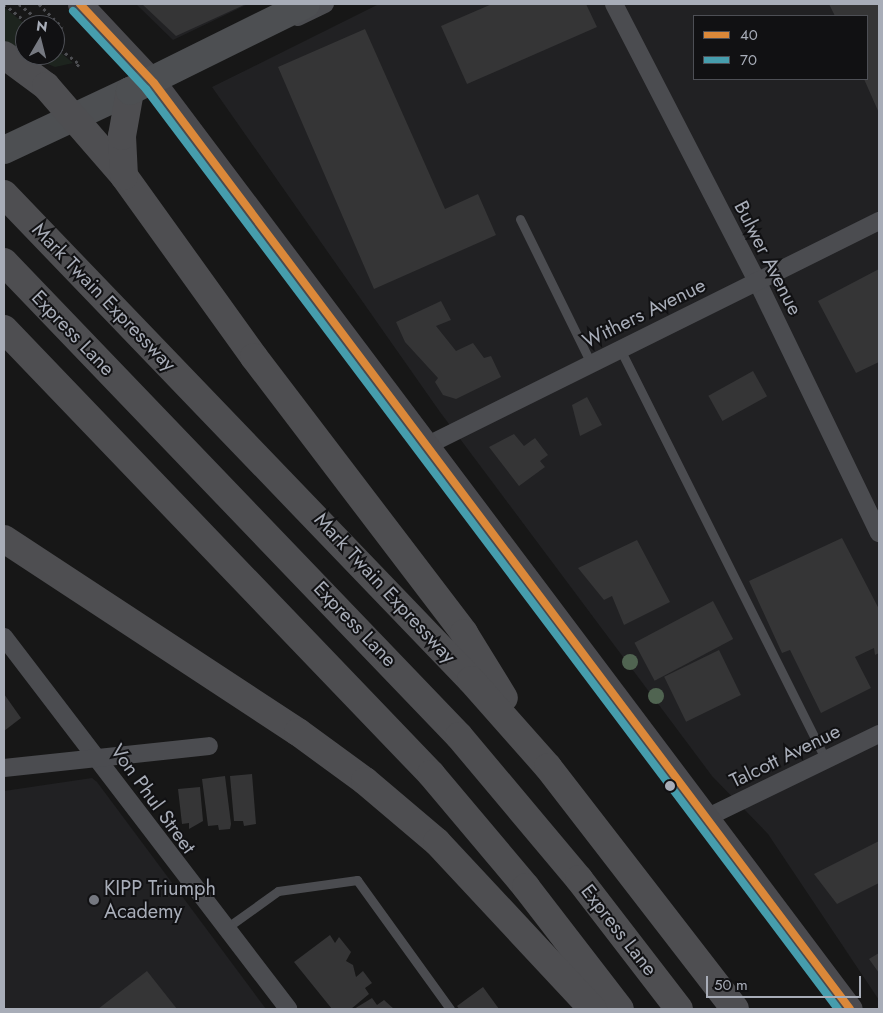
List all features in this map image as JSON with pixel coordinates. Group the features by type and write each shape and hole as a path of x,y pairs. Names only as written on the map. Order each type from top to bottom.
{"highway":[{"path":"4,55 46,86 124,176 254,357 464,633 548,767"},
{"path":"124,176 122,136 142,87"},
{"name":"Mark Twain Expressway","path":"4,194 419,622 548,767 734,1009"},
{"name":"Express Lane","path":"4,262 459,736 579,879 679,1009"},
{"path":"4,329 384,722 526,886 620,1009"},
{"path":"4,540 298,732 364,781 437,842 593,1009"}],"main road":[{"path":"80,4 142,87 428,445 850,1009"},
{"path":"4,150 142,87 306,4"}],"street":[{"path":"142,87 325,4"},
{"name":"Bulwer Avenue","path":"614,4 757,281 879,533"},
{"name":"Withers Avenue","path":"428,445 879,221"},
{"name":"Von Phul Street","path":"4,636 225,929 288,1009"},
{"name":"Talcott Avenue","path":"708,817 879,734"},
{"path":"4,768 209,746"}],"lane":[{"path":"520,219 591,363"},
{"path":"620,349 826,760"},
{"path":"225,929 278,891 357,880 450,1009"}],"path":[{"path":"4,4 18,15"},
{"path":"19,4 33,15"},
{"path":"38,4 49,15"},
{"path":"65,53 79,64 75,68"}],"shaded area":[{"path":"136,4 248,4 173,40"},
{"path":"379,4 879,4 879,1000 768,834 712,776 440,412 212,87"},
{"path":"4,7 15,16 15,49 4,44"},
{"path":"65,56 73,63 65,65"},
{"name":"KIPP Triumph Academy","path":"92,778 97,782 266,1009 4,1009 4,791"}],"building":[{"path":"142,4 246,4 176,36"},
{"path":"492,4 586,4 597,27 467,84 441,26"},
{"path":"829,4 879,4 879,113 864,80 868,80 868,15 834,15"},
{"path":"365,29 445,209 478,194 496,235 374,289 278,67"},
{"path":"879,269 879,362 856,373 818,301"},
{"path":"441,301 451,320 436,326 456,351 473,343 484,358 491,356 501,377 456,399 443,395 435,382 438,378 405,342 396,322"},
{"path":"753,371 767,396 722,421 708,396"},
{"path":"587,397 602,425 580,436 572,405"},
{"path":"514,434 524,446 535,438 548,455 540,461 545,467 519,486 489,447"},
{"path":"842,538 879,609 879,653 875,655 874,648 855,657 871,688 821,713 790,650 782,653 749,581"},
{"path":"637,540 670,602 624,625 612,596 604,600 578,568"},
{"path":"713,601 733,639 655,681 634,643"},
{"path":"719,650 741,695 686,722 664,677"},
{"path":"4,694 21,718 4,731"},
{"path":"252,774 256,824 244,826 243,821 234,821 230,776"},
{"path":"225,776 231,824 230,829 219,830 218,825 208,826 202,779"},
{"path":"200,787 203,821 189,829 189,823 182,824 178,789"},
{"path":"879,841 879,883 837,904 814,874"},
{"path":"330,935 335,943 339,937 351,952 346,961 353,965 356,977 363,971 372,983 365,988 369,994 351,1009 332,1009 294,962"},
{"path":"879,953 879,973 869,959"},
{"name":"KIPP Triumph Academy","path":"147,971 177,1009 98,1009"},
{"path":"483,987 499,1009 459,1009 457,1006"},
{"path":"372,998 377,1005 384,1000 394,1009 354,1009"}],"transit line":[{"name":"40","path":"80,4 154,83 850,1009"},
{"name":"70","path":"73,11 146,89 838,1009"}],"place":[{"name":"KIPP Triumph Academy","path":"94,900"}]}
